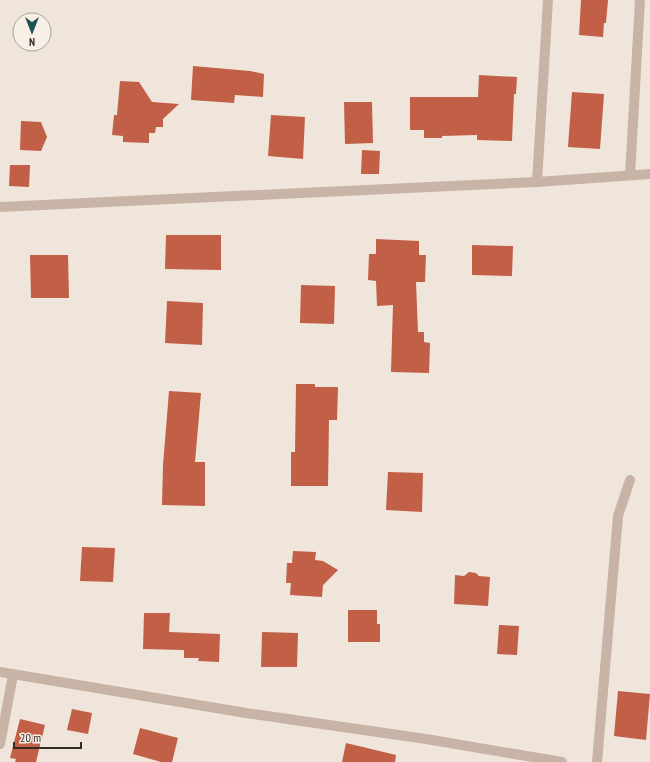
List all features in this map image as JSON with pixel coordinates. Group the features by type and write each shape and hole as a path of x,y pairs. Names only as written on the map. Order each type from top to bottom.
{"street":[{"path":"537,182 548,0"},
{"path":"630,176 640,0"},
{"path":"0,207 537,182 650,174"},
{"path":"597,762 618,516 630,480"},
{"path":"0,672 246,713 426,739 562,762"},
{"path":"0,744 13,675"}],"building":[{"path":"581,0 608,0 603,37 579,35"},
{"path":"193,66 250,71 264,74 263,97 235,95 234,103 191,100"},
{"path":"479,75 517,77 516,94 514,94 512,141 477,140 477,135 424,138 424,130 410,130 410,97 478,97"},
{"path":"120,81 139,82 152,102 179,104 163,119 163,127 156,127 155,133 149,133 149,143 123,142 123,136 112,135 114,115 117,115"},
{"path":"572,92 604,94 600,149 568,147"},
{"path":"344,102 372,102 373,143 345,144"},
{"path":"271,115 305,117 303,159 268,156"},
{"path":"21,121 41,122 47,137 41,151 20,150"},
{"path":"362,150 380,151 379,174 361,174"},
{"path":"10,165 30,165 29,187 9,186"},
{"path":"166,235 221,235 221,270 165,269"},
{"path":"376,239 419,241 419,255 426,255 425,282 416,282 418,332 424,332 424,342 430,343 429,373 391,372 393,305 377,306 376,281 368,280 369,254 376,254"},
{"path":"472,245 513,246 512,276 472,275"},
{"path":"30,255 68,255 69,298 31,298"},
{"path":"301,285 335,286 334,324 300,323"},
{"path":"167,301 203,303 202,345 165,343"},
{"path":"296,384 315,384 315,387 338,387 337,420 329,420 328,486 291,486 291,452 295,452"},
{"path":"169,391 201,393 195,462 205,462 205,506 162,505 163,465"},
{"path":"388,472 423,473 422,512 386,510"},
{"path":"82,547 115,548 113,582 80,581"},
{"path":"293,551 316,552 315,560 323,561 338,570 323,585 322,597 290,595 291,583 286,583 287,563 292,563"},
{"path":"469,572 476,573 479,576 490,577 488,606 454,604 455,575 464,576"},
{"path":"348,610 377,610 377,624 380,624 380,642 348,642"},
{"path":"144,613 170,613 169,632 220,634 219,662 198,661 199,658 184,658 184,650 143,649"},
{"path":"499,625 519,626 517,655 497,654"},
{"path":"262,632 298,633 297,667 261,667"},
{"path":"618,691 650,694 646,740 614,736"},
{"path":"72,709 92,713 88,734 67,730"},
{"path":"20,719 45,725 36,762 15,762 16,759 10,758"},
{"path":"140,728 178,738 172,762 161,762 133,754"},
{"path":"346,743 396,755 395,762 342,762"}]}
